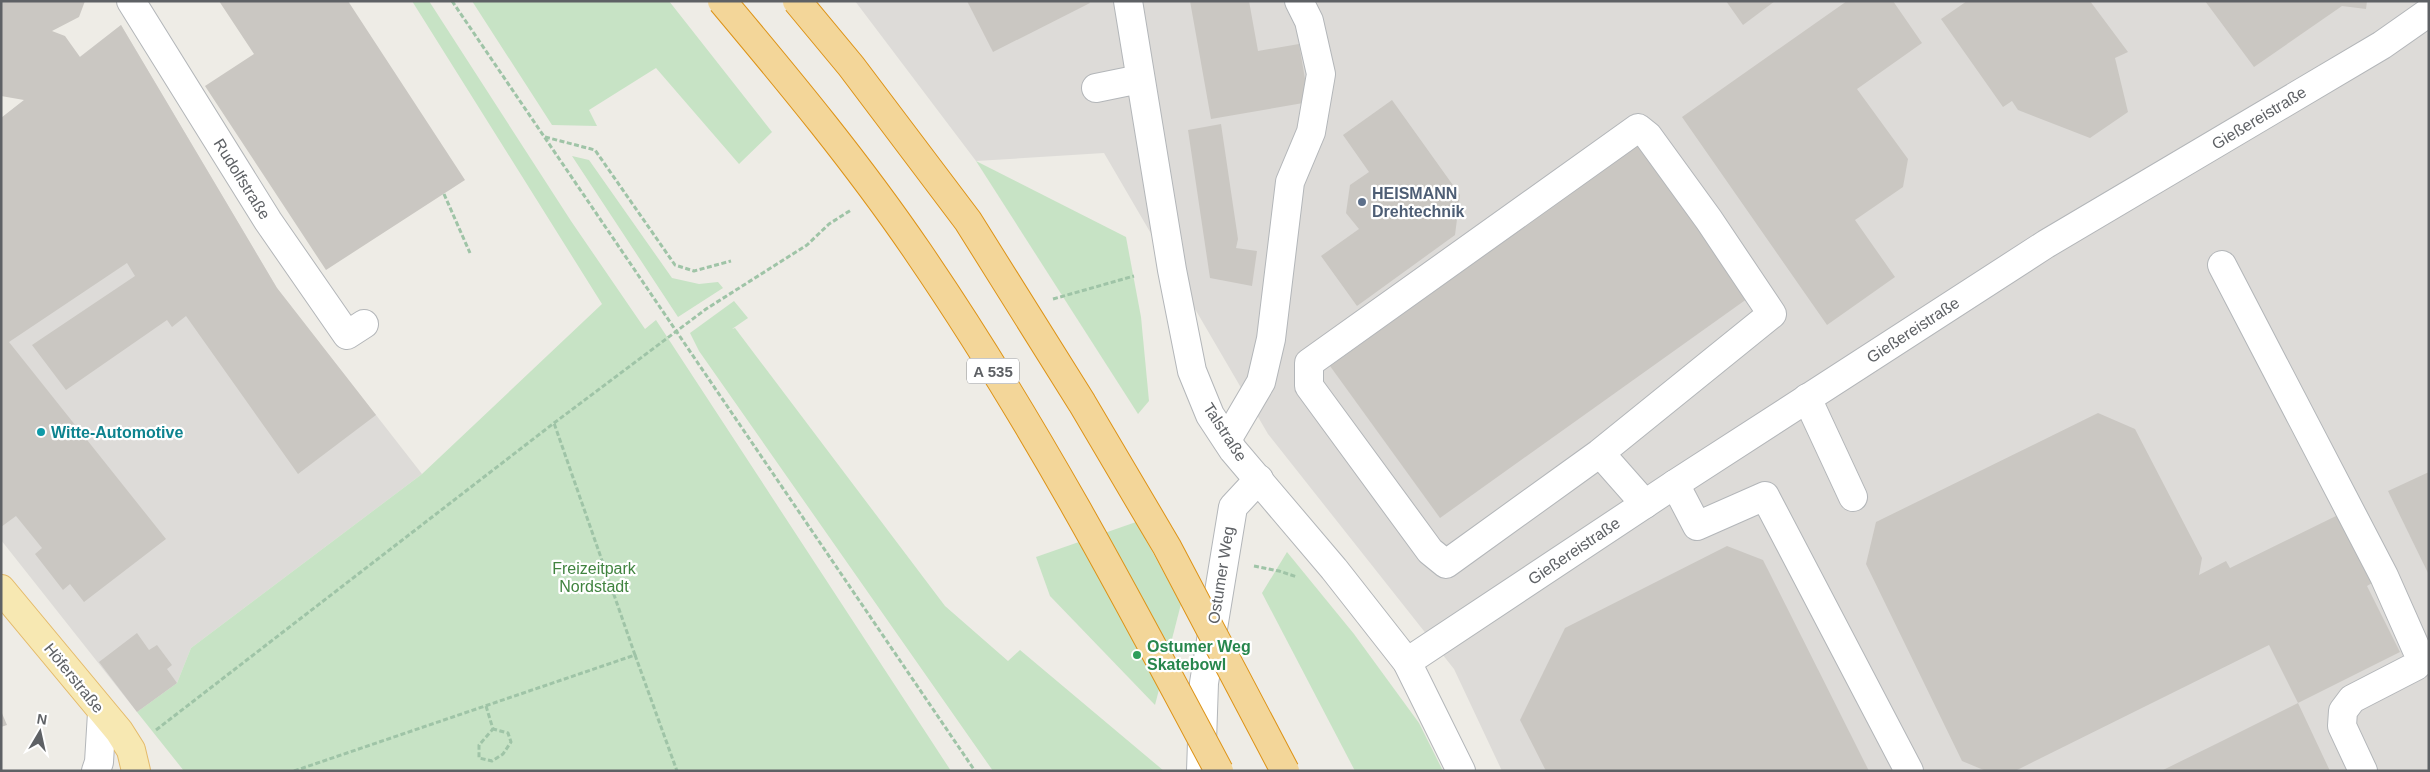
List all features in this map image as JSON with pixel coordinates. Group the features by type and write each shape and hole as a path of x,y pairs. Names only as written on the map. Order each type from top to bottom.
{"highway":[{"name":"A 535","path":"722,1 808,105 918,252 1032,431 1115,575 1219,771"},
{"path":"797,1 851,66 973,229 1082,403 1166,546 1285,771"}],"main road":[{"name":"Höferstraße","path":"1,590 119,731 131,750 136,771"}],"street":[{"name":"Rudolfstraße","path":"131,1 268,221 347,335 364,324"},
{"name":"Talstraße","path":"1128,1 1192,371 1210,415 1227,440 1334,569 1407,662 1461,771"},
{"path":"1227,440 1261,382 1271,339 1290,182 1311,132 1321,74 1308,21 1299,1"},
{"name":"Gießereistraße","path":"1407,662 1675,484 2046,244 2382,45 2429,12"},
{"path":"1096,88 1140,79"},
{"path":"1638,128 1648,136 1709,220 1772,314 1600,453 1446,564 1430,551 1309,386 1309,363 1638,128"},
{"path":"2222,265 2384,576 2420,655 2416,666 2352,699 2343,711 2342,726 2363,771"},
{"path":"1807,398 1853,497"},
{"path":"1600,453 1645,504"},
{"name":"Ostumer Weg","path":"1201,771 1204,683 1231,516 1233,507 1259,479"},
{"path":"1675,484 1696,526 1765,496 1909,771"},
{"path":"96,771 99,762 102,713"}],"path":[{"path":"452,1 975,771"},
{"path":"544,137 595,150 675,265 694,271 731,261"},
{"path":"444,194 470,253"},
{"path":"149,735 554,423 706,309 807,245 829,224"},
{"path":"1118,280 1134,276"},
{"path":"554,423 677,771"},
{"path":"294,771 635,655"},
{"path":"486,706 493,730"},
{"path":"493,730 508,733 511,742 503,754 492,761 479,758 480,745 493,730"}],"shaded area":[{"path":"855,1 2429,1 2429,771 1502,771 1454,669 1268,434 1104,153 976,161"},
{"path":"121,25 277,288 422,474 191,648 177,683 137,712 1,540 1,118"}],"green space":[{"name":"Freizeitpark Nordstadt","path":"412,1 429,1 571,221 645,329 656,320 951,771 184,771 137,712 177,683 191,648 422,474 602,304"},
{"path":"472,1 669,1 772,132 739,164 656,68 589,110 597,126 552,125"},
{"path":"572,156 589,160 672,278 699,284 718,282 723,288 678,317"},
{"path":"976,161 1126,237 1141,317 1149,401 1138,414"},
{"path":"734,301 748,318 732,329 735,328 945,606 1008,661 1020,650 1164,771 993,771 699,351 690,333"},
{"name":"Ostumer Weg Skatebowl","path":"1136,522 1181,604 1155,705 1050,596 1036,557"},
{"path":"1287,552 1354,634 1419,723 1443,771 1355,771 1262,593"}],"building":[{"path":"1,1 85,1 79,17 52,31 65,36 80,57 121,25 277,288 376,415 298,474 186,316 172,327 167,320 66,390 32,345 135,276 127,263 9,342 166,539 84,602 70,584 63,590 35,554 42,548 16,516 1,527 1,118 24,100 1,96"},
{"path":"219,1 348,1 465,180 326,270 205,86 254,54"},
{"path":"967,1 1089,1 1090,3 993,52"},
{"path":"1190,1 1249,1 1258,51 1299,44 1309,102 1211,119"},
{"path":"1726,1 1775,1 1743,25"},
{"path":"1847,1 1893,1 1922,43 1857,89 1908,159 1903,187 1855,220 1895,277 1827,325 1682,117"},
{"path":"1967,1 2090,1 2128,52 2115,58 2128,112 2090,138 2018,110 2012,101 2003,107 1941,19"},
{"path":"2205,1 2367,1 2366,9 2342,6 2254,67"},
{"path":"1392,100 1460,195 1455,235 1357,306 1321,256 1359,229 1346,213 1350,185 1369,172 1343,135"},
{"path":"1221,124 1238,239 1236,248 1257,251 1252,286 1210,278 1188,130"},
{"path":"1641,143 1751,296 1440,518 1330,366"},
{"path":"2098,413 2135,429 2202,558 2199,575 2226,561 2230,568 2338,515 2372,583 2367,586 2400,652 2298,703 2269,645 2015,771 1986,771 1962,761 1866,564 1876,522"},
{"path":"2429,472 2429,575 2388,491"},
{"path":"1727,546 1763,560 1869,771 1546,771 1520,720 1565,628"},
{"path":"137,633 149,650 157,645 172,665 167,669 177,683 137,712 99,662"},
{"path":"2298,703 2330,771 2161,771 2222,741"},
{"path":"1,711 7,725 1,727"}],"place":[{"name":"HEISMANN Drehtechnik","path":"1362,202"},
{"name":"Witte-Automotive","path":"41,432"},
{"name":"Ostumer Weg Skatebowl","path":"1137,655"}]}
